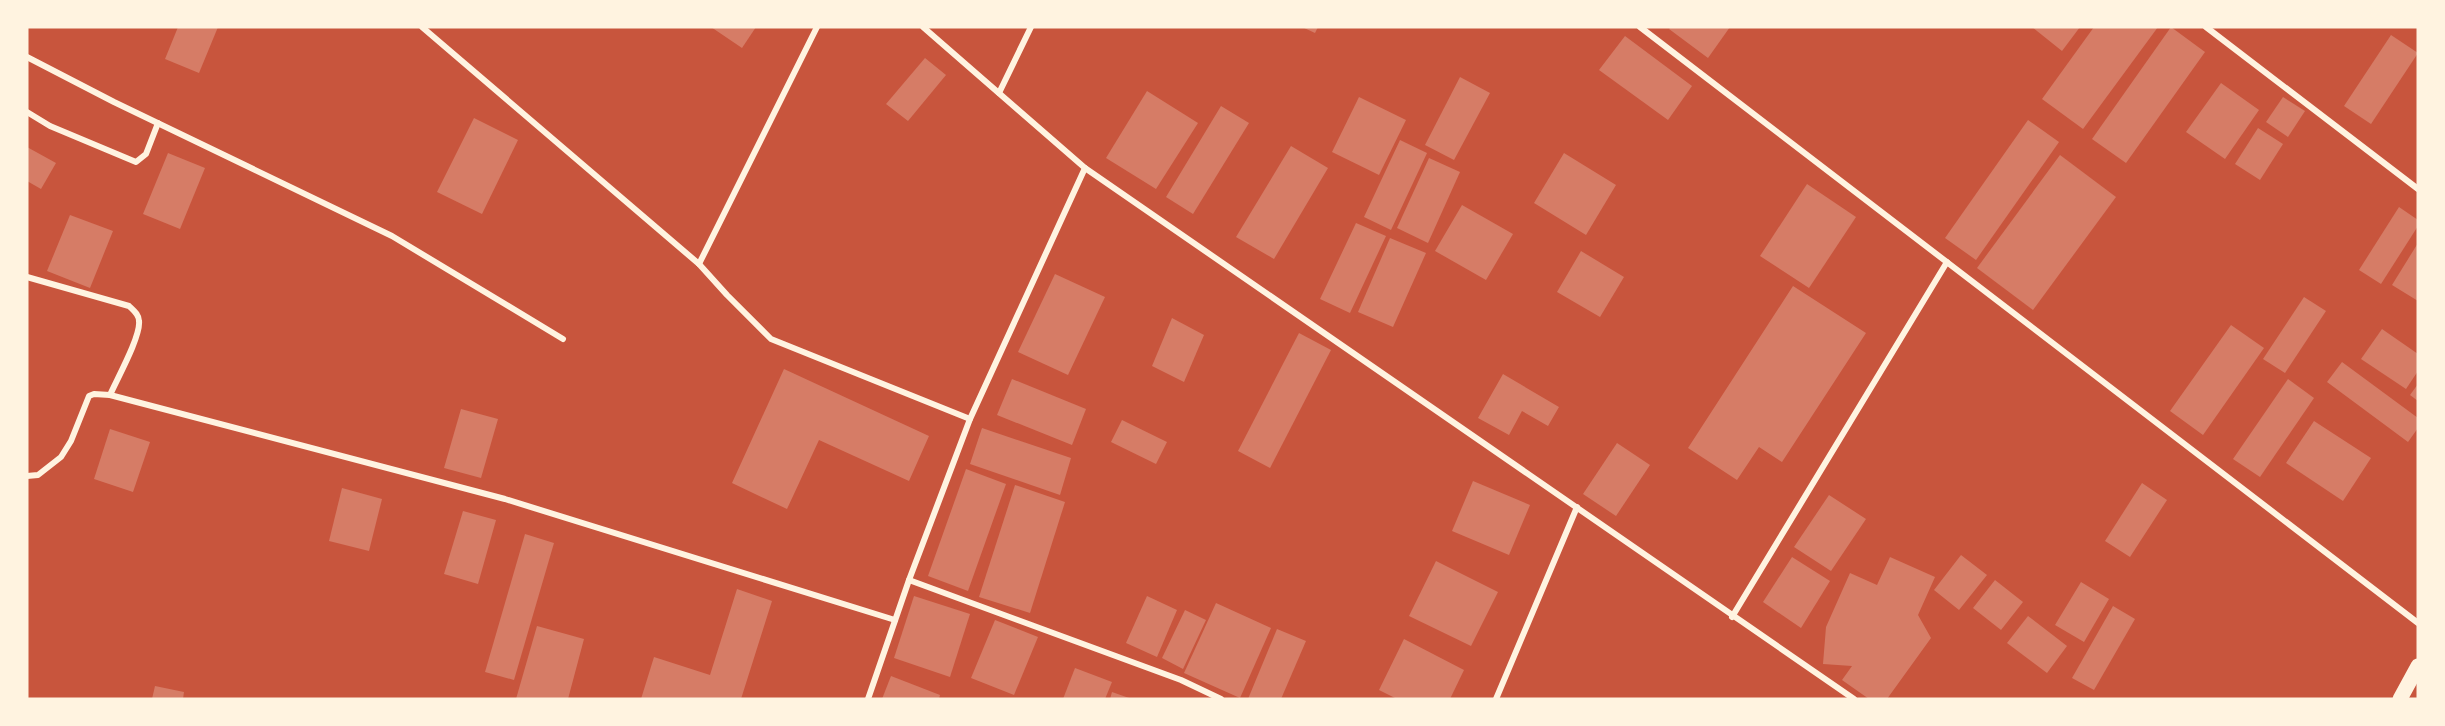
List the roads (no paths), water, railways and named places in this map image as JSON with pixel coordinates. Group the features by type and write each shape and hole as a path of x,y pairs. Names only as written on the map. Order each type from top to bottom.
{"main road":[{"path":"2400,699 2418,666"}],"street":[{"path":"422,27 699,264 771,339 970,419"},
{"path":"699,264 817,27"},
{"path":"923,27 1085,168 1577,507 1732,617 1854,699"},
{"path":"999,93 1031,27"},
{"path":"1640,27 2418,623"},
{"path":"2206,27 2418,189"},
{"path":"27,57 392,237 563,339"},
{"path":"27,112 50,126 136,162 146,154 158,123"},
{"path":"868,699 909,580 970,419 1085,168"},
{"path":"1732,617 1947,262"},
{"path":"27,277 129,306 136,313 140,320 138,333 110,395"},
{"path":"27,476 38,476 65,452 89,396 110,395 505,499 895,620"},
{"path":"1496,699 1577,507"},
{"path":"909,580 1181,680 1221,699"}]}
